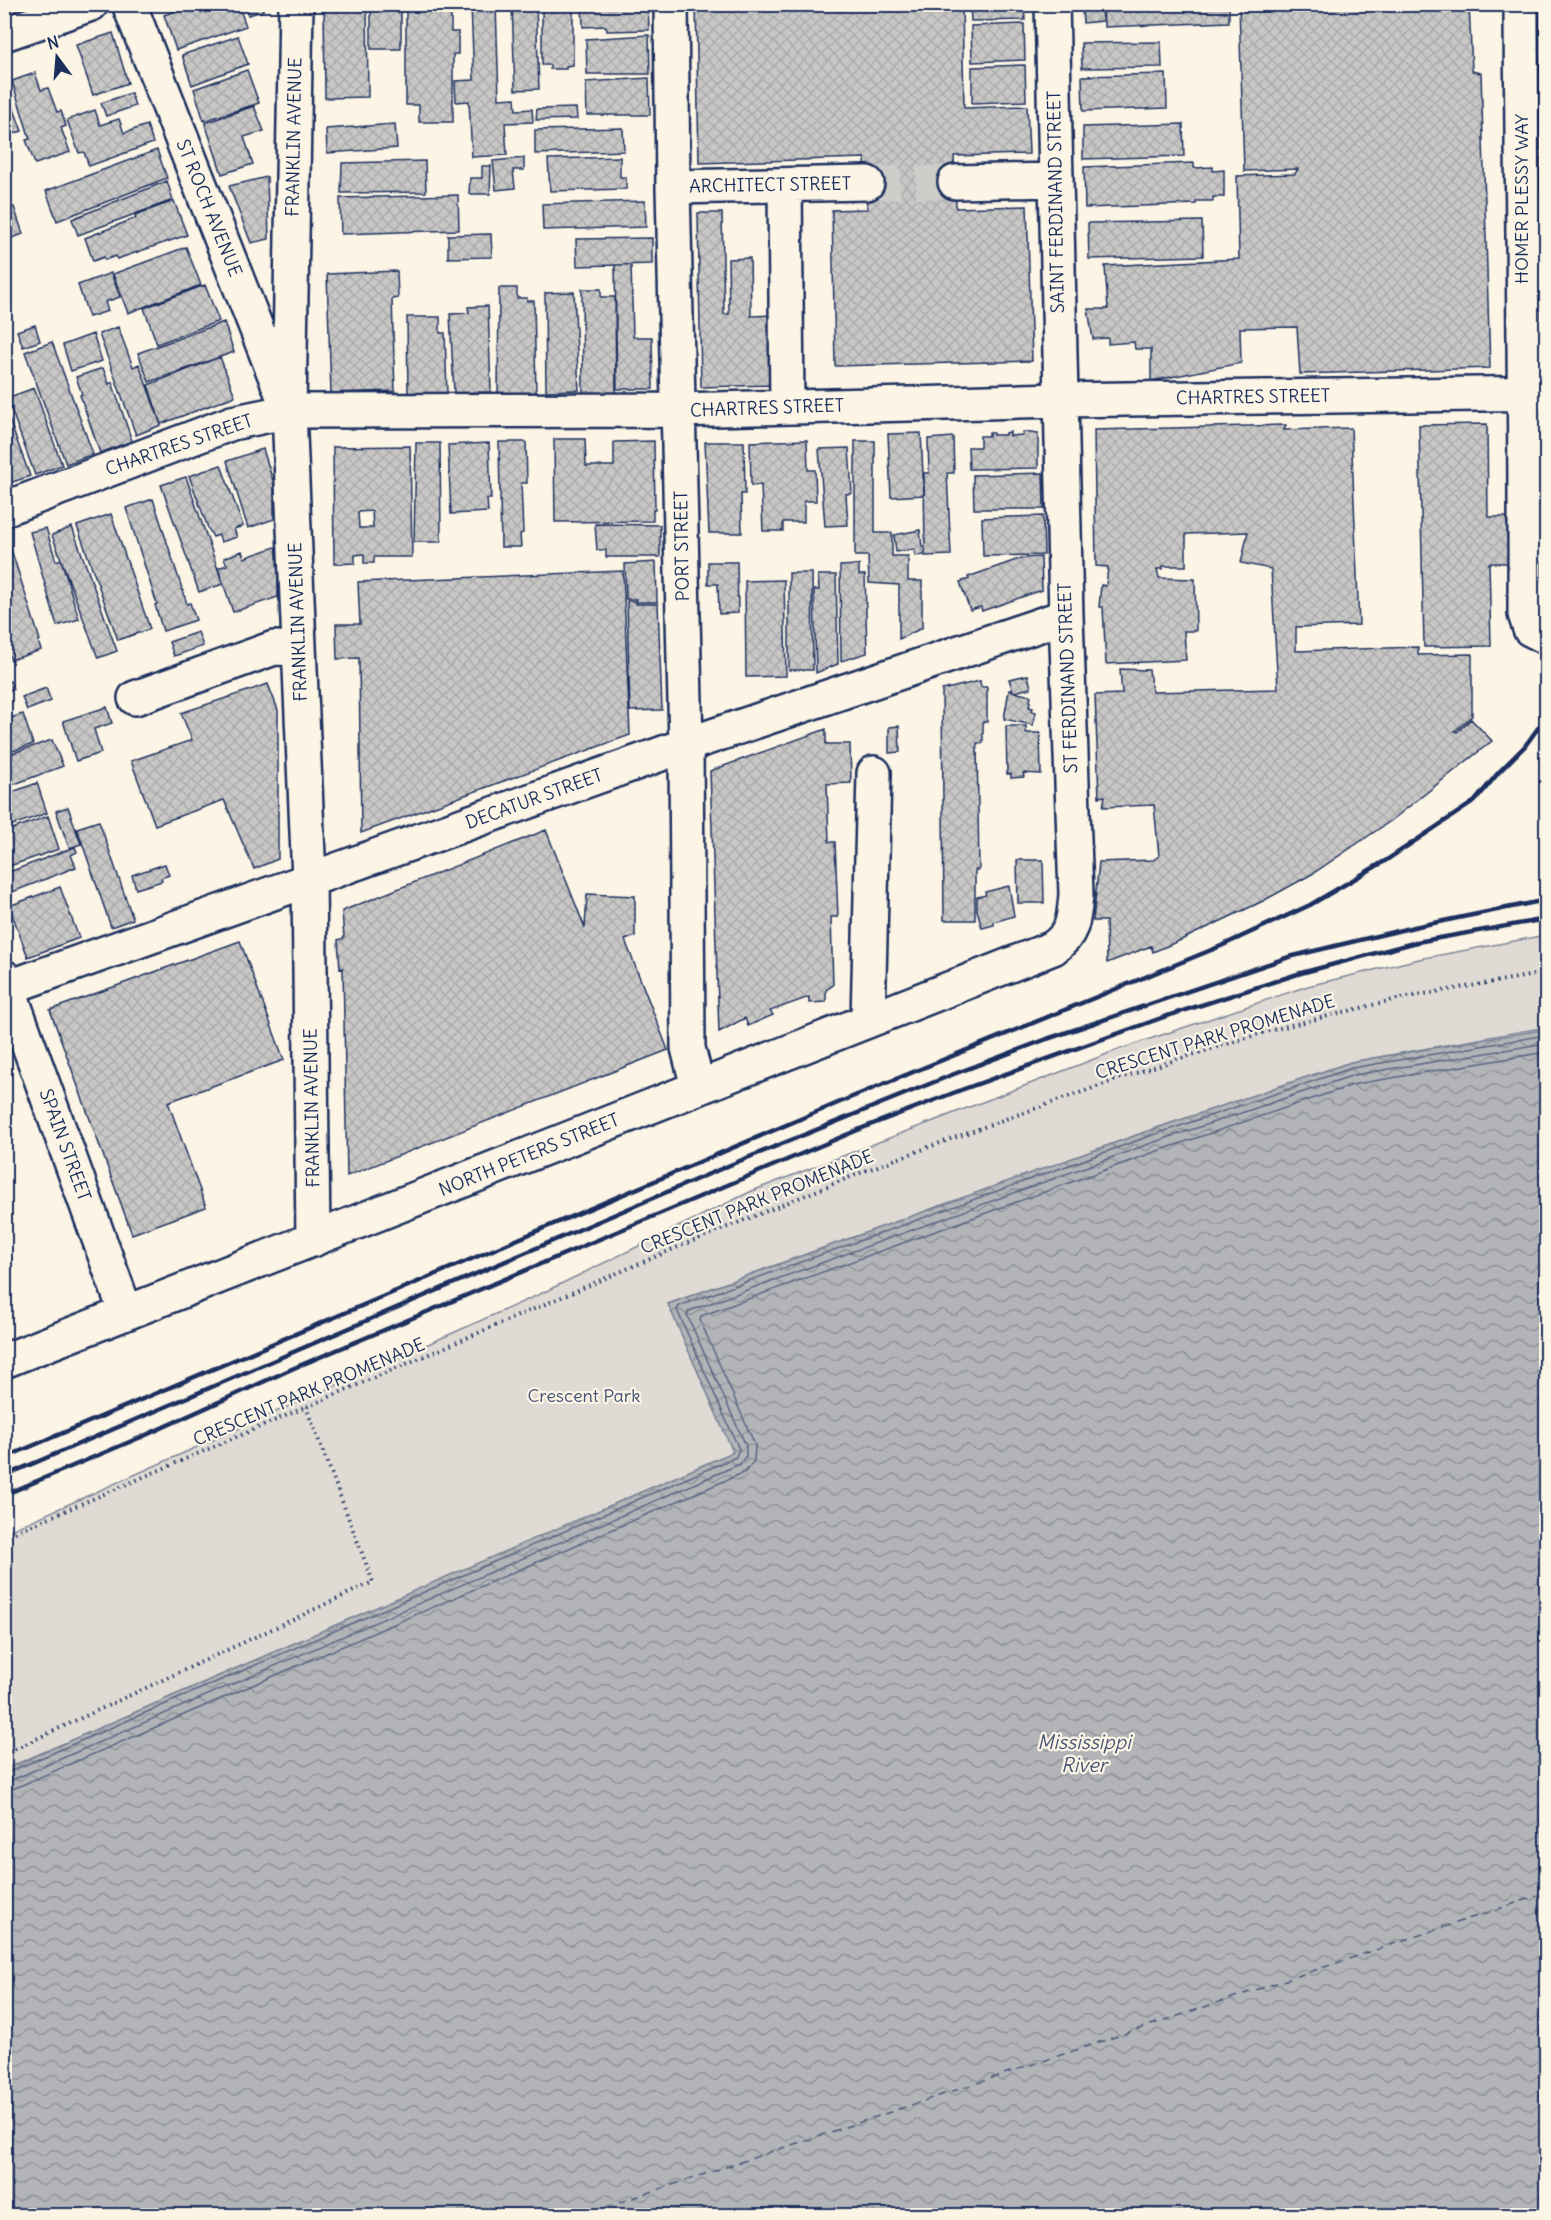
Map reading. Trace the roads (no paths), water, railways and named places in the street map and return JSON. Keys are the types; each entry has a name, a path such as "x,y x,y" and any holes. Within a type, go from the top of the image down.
{"street":[{"path":"4,34 91,4"},
{"name":"ST ROCH AVENUE","path":"129,4 289,411"},
{"name":"FRANKLIN AVENUE","path":"296,4 289,411 309,879 313,1240"},
{"name":"PORT STREET","path":"670,4 687,745 688,1048 698,1088"},
{"name":"SAINT FERDINAND STREET","path":"1052,4 1061,400"},
{"name":"HOMER PLESSY WAY","path":"1521,4 1535,393 1527,502 1525,615 1530,629 1546,637"},
{"path":"955,182 1055,180"},
{"name":"ARCHITECT STREET","path":"673,187 867,183"},
{"path":"785,185 787,407"},
{"name":"CHARTRES STREET","path":"4,509 232,423 289,411 679,410 1061,400 1535,393"},
{"name":"ST FERDINAND STREET","path":"1053,948 1071,931 1076,894 1061,400"},
{"name":"DECATUR STREET","path":"6,984 687,745 1066,616"},
{"path":"135,698 274,648 299,649"},
{"path":"868,1020 874,773"},
{"name":"NORTH PETERS STREET","path":"4,1361 1053,948"},
{"name":"SPAIN STREET","path":"6,984 126,1313"}],"water":[{"name":"Mississippi River","path":"1546,1029 1546,2215 5,2215 5,1769 733,1452 668,1304 1145,1132 1351,1062"}],"tunnel":[{"path":"867,183 955,182"}],"railway":[{"path":"4,1458 852,1097 1221,946 1310,905 1385,861 1475,801 1525,746 1546,717"},
{"path":"4,1476 737,1162 1047,1039 1289,957 1414,927 1546,900"},
{"path":"4,1495 146,1435 294,1368 865,1127 961,1090 1164,1017 1301,973 1417,942 1546,919"}],"park label":[{"name":"Crescent Park","path":"584,1396"}]}
